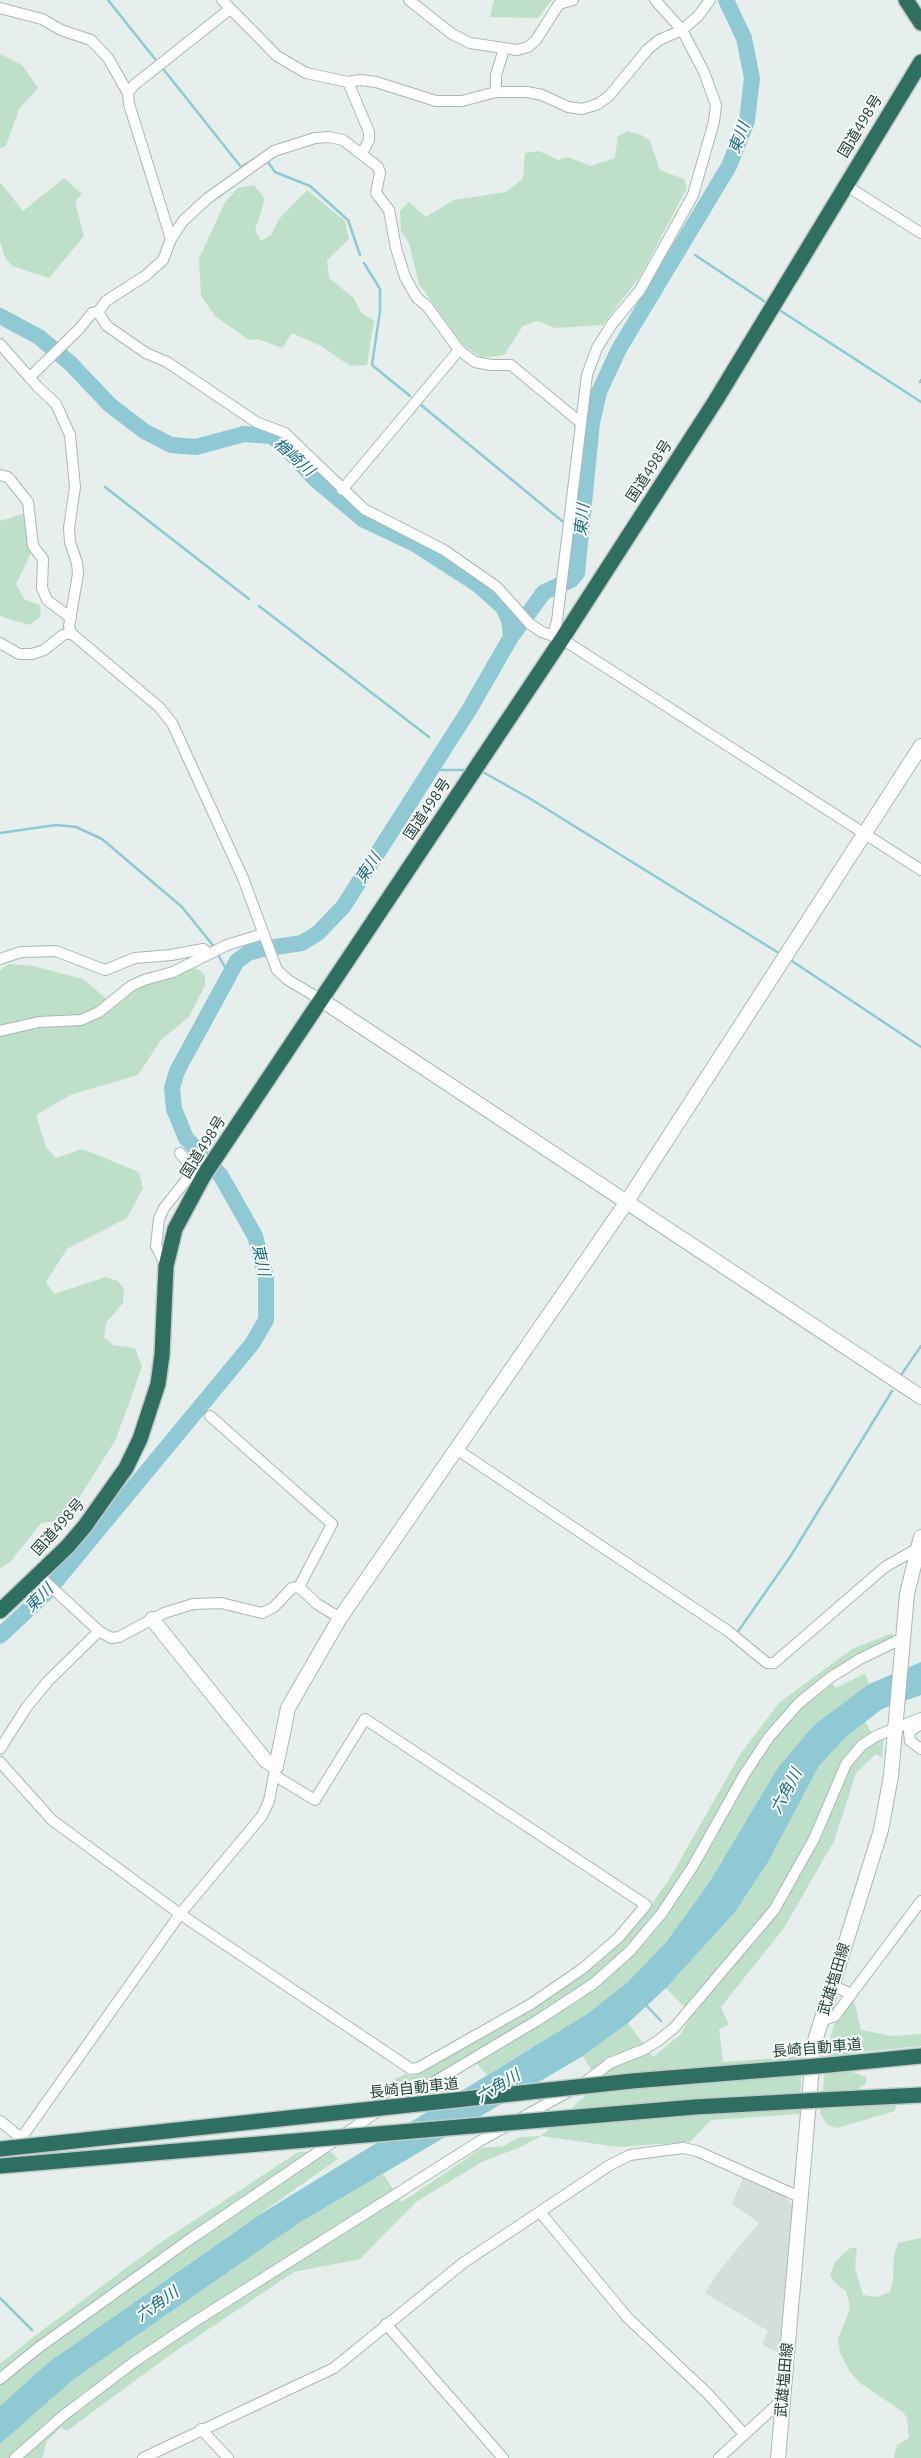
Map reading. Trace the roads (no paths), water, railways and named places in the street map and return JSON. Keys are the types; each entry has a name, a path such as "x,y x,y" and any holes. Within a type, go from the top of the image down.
{"highway":[{"path":"906,0 921,23"},
{"name":"国道498号","path":"0,1611 41,1578 67,1547 109,1495 140,1440 158,1384 162,1355 166,1266 175,1230 199,1172 218,1155 716,400 921,62"},
{"name":"長崎自動車道","path":"0,2149 632,2081 921,2056"},
{"path":"0,2167 695,2107 921,2095"}],"street":[{"path":"222,0 277,56 306,73 348,82 360,80 376,82 436,101 462,101 496,92 527,92 542,95 568,108 582,109 598,104 609,96 648,49 659,40 682,30 698,16 710,0"},
{"path":"408,0 452,34 470,43 517,50 528,47 536,40 558,4 573,0"},
{"path":"558,637 560,594 587,375 597,348 612,324 640,290 693,195 714,122 716,105 712,88 682,30 655,0"},
{"path":"0,8 42,19 61,30 91,40 108,58 120,83 128,93 129,104 171,238"},
{"path":"128,93 134,85 230,9"},
{"path":"496,92 496,75 504,49"},
{"path":"348,82 369,132 369,140 362,152"},
{"path":"30,377 92,313 98,312 106,301 145,276 163,260 171,238 183,221 208,198 274,152 315,138 329,136 343,140 362,152 378,167 380,173 376,193 389,210 396,248 405,277 417,298 427,306 459,350 475,362 491,365 511,365 581,423"},
{"path":"845,185 921,233"},
{"path":"98,312 107,326 146,353 167,362 256,422 285,433 364,510 444,550 497,587 530,624 542,632 558,637 921,870"},
{"path":"0,344 56,404 70,435 75,487 69,528 70,542 77,563 78,574 69,626 71,633 159,707 172,723 244,878 277,970 288,980 320,999 921,1397"},
{"path":"342,490 459,350"},
{"path":"0,475 8,477 28,502 33,546 43,559 42,588 47,600 71,618"},
{"path":"0,642 19,654 32,654 44,650 63,636 71,633"},
{"path":"0,2167 180,1914 262,1816 269,1801 288,1708 340,1618 626,1203 921,746"},
{"path":"0,1031 19,1025 80,1020 99,1012 131,986 144,980 173,972 227,945 264,936"},
{"path":"0,959 21,952 56,951 105,970 134,958 171,955 203,949 208,953"},
{"path":"180,1153 199,1172"},
{"path":"210,1416 332,1524 299,1587"},
{"path":"456,1448 728,1631 768,1664 774,1663 885,1567 919,1542"},
{"name":"武雄塩田線","path":"778,2458 814,2044 881,1830 892,1776 907,1594 919,1542"},
{"path":"41,1578 99,1631 111,1638 119,1637 152,1619 193,1604 221,1603 262,1613 274,1607 292,1588 299,1587"},
{"path":"299,1587 317,1604 340,1618"},
{"path":"0,1762 52,1820 180,1914 412,2069 418,2068 531,2004 582,1969 618,1938 646,1905 365,1719 315,1800 275,1771 152,1619"},
{"path":"0,1749 26,1708 48,1681 99,1631"},
{"path":"0,2379 38,2348 186,2242 393,2101 419,2091 538,2020 593,1984 630,1951 662,1913 693,1866 744,1775 769,1737 799,1703 830,1677 860,1659 903,1641"},
{"path":"15,2458 64,2415 134,2362 194,2322 480,2142 584,2082 610,2063 645,2049 660,2040 674,2028 774,1910 817,1832 846,1764 862,1745 876,1736 896,1725 921,1718"},
{"path":"921,1724 909,1732 910,1741 921,1749"},
{"path":"821,2021 835,2016 921,1901"},
{"path":"832,1985 851,1994"},
{"path":"0,2121 21,2138"},
{"path":"143,2458 334,2368 463,2263 610,2165 630,2155 683,2148 697,2151 802,2198"},
{"path":"540,2212 627,2317 708,2394 744,2434"},
{"path":"386,2324 502,2458"},
{"path":"719,2458 782,2400"},
{"path":"202,2429 228,2458"}],"water":[{"name":"六角川","path":"921,1662 921,1695 882,1709 847,1736 819,1766 768,1862 735,1912 666,1988 628,2023 583,2056 299,2223 74,2379 0,2444 0,2406 49,2362 259,2215 587,2014 628,1982 666,1942 709,1883 779,1766 814,1725 869,1684"}],"waterway":[{"path":"108,0 155,59"},
{"name":"東川","path":"0,1636 47,1592 252,1344 266,1320 266,1277 255,1236 221,1176 186,1138 174,1109 172,1088 177,1071 237,961 248,953 262,949 302,943 318,933 343,907 469,710 511,637 544,592 571,580 577,573 592,423 599,392 619,349 729,166 747,121 752,78 744,38 726,0"},
{"path":"164,70 241,167 258,157"},
{"path":"268,162 275,172 310,186 348,220 360,255"},
{"name":"東川","path":"680,246 684,249"},
{"path":"695,255 764,301"},
{"path":"364,263 380,289 380,311 372,365 410,396"},
{"path":"781,311 921,402"},
{"name":"楢崎川","path":"0,316 39,337 70,363 110,405 144,431 171,445 196,447 244,434 271,436 284,446 315,479 364,520 415,544 477,584 503,607 509,620 511,637"},
{"path":"421,405 562,521"},
{"path":"105,487 249,599"},
{"path":"259,606 429,737"},
{"path":"430,770 464,770"},
{"path":"483,772 529,798 782,955"},
{"path":"0,833 56,825 76,827 102,839 182,907 215,948"},
{"path":"217,953 229,974"},
{"path":"789,959 921,1047"},
{"path":"901,1375 921,1346"},
{"path":"737,1633 790,1557 892,1391"},
{"path":"645,2004 661,2021"},
{"path":"0,2298 32,2330"}]}
